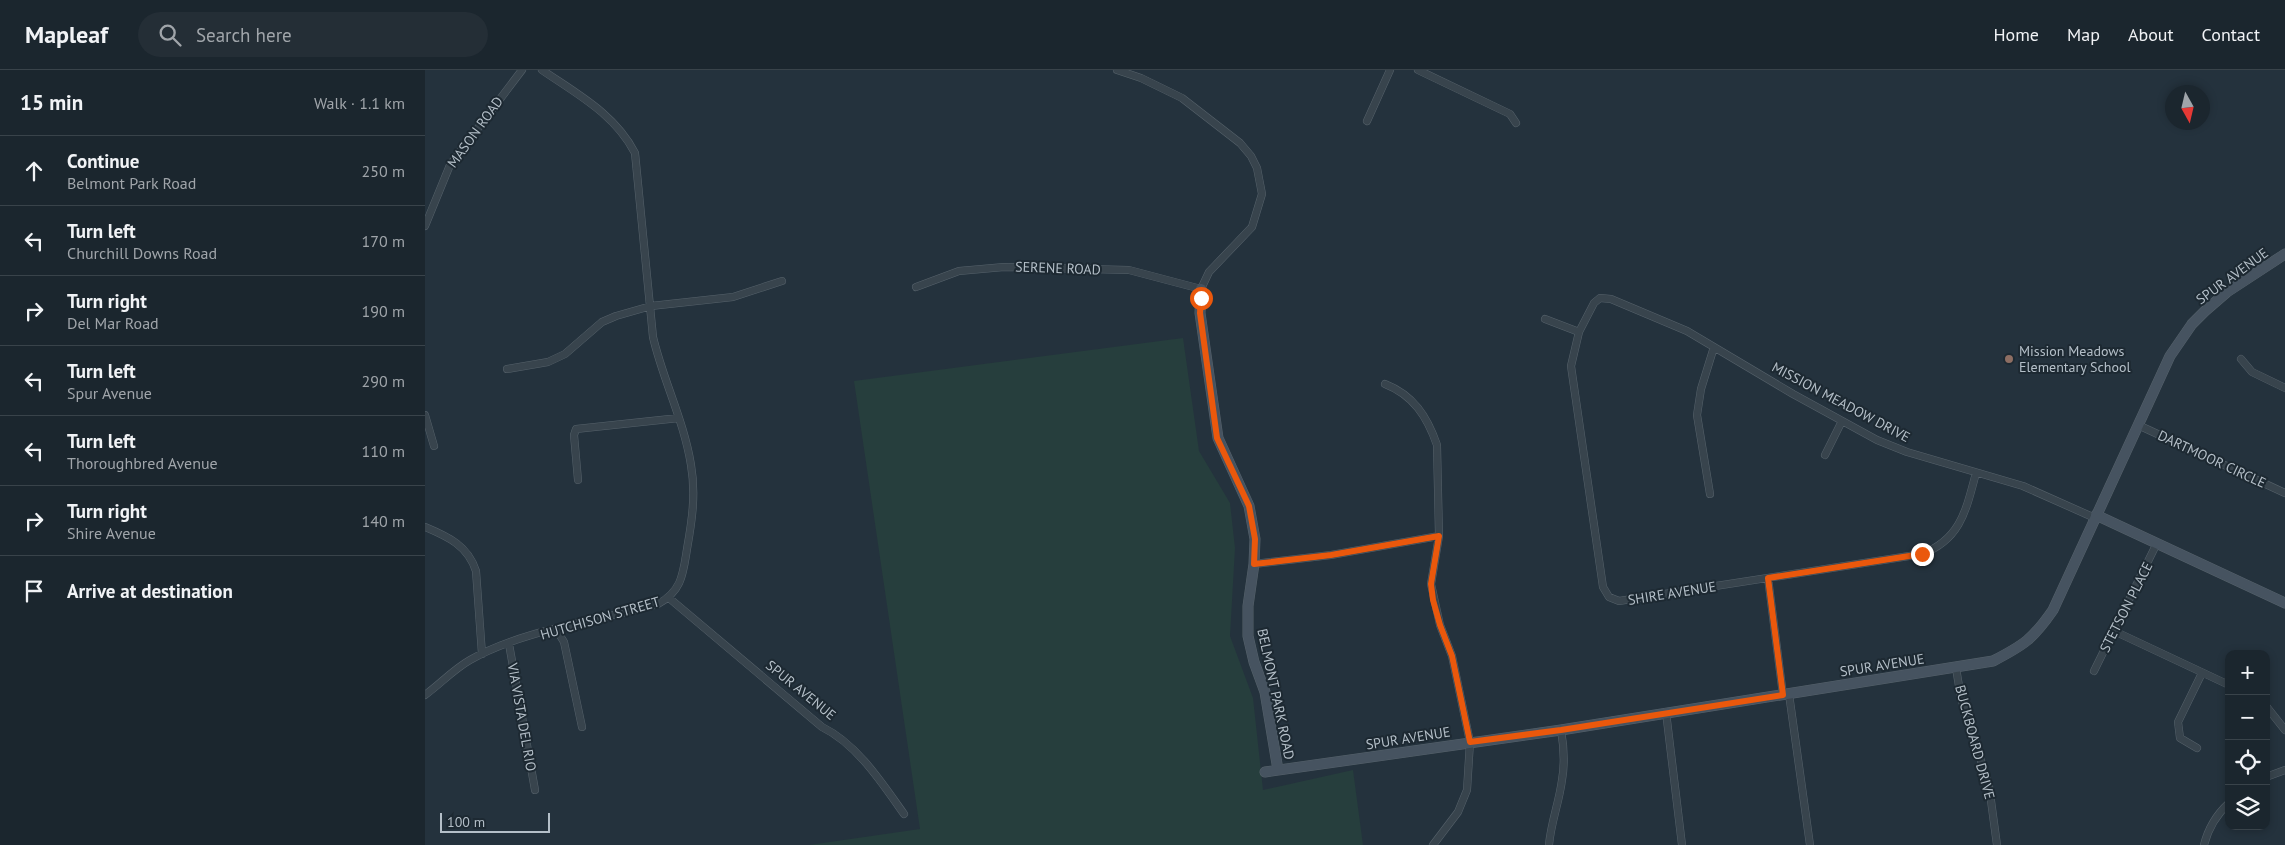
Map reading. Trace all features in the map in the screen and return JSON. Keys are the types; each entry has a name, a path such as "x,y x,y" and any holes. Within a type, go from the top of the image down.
{"street":[{"name":"MASON ROAD","path":"425,226 450,164 522,70"},
{"name":"HUTCHISON STREET","path":"425,695 468,661 482,654 556,630 655,605 669,598 682,580 693,516 691,465 679,418 660,365 653,337 635,153 627,136 612,118 542,70"},
{"name":"BELMONT PARK ROAD","path":"1117,70 1141,78 1182,98 1240,143 1251,156 1257,168 1261,194 1259,209 1252,227 1209,272 1201,289 1200,313 1217,438 1249,506 1255,539 1254,564 1248,606 1248,636 1265,692 1278,770"},
{"path":"1367,121 1390,70"},
{"path":"1418,70 1510,114 1516,123"},
{"name":"SPUR AVENUE","path":"1265,772 1561,730 1666,712 1956,668 1993,661 2021,647 2037,633 2053,610 2170,356 2191,324 2227,292 2285,254"},
{"name":"SERENE ROAD","path":"916,287 959,272 1004,267 1129,270 1201,289"},
{"path":"507,368 548,362 565,354 602,322 651,306 733,297 782,280"},
{"name":"SHIRE AVENUE","path":"1611,299 1600,298 1593,303 1579,332 1571,366 1603,587 1609,597 1619,601 1922,554 1932,550 1949,538 1961,521 1976,473"},
{"name":"MISSION MEADOW DRIVE","path":"1611,299 1687,331 1842,421 1907,452 2023,486 2157,543 2285,603"},
{"path":"1545,319 1579,332"},
{"path":"1709,494 1697,416 1701,389 1714,347"},
{"path":"2241,359 2251,372 2285,388"},
{"path":"1385,384 1401,391 1415,402 1433,433 1438,458 1439,536 1431,584 1440,625 1452,656 1470,742 1467,790 1458,812 1433,845"},
{"path":"425,415 434,446"},
{"path":"578,480 574,435 576,430 679,418"},
{"path":"1825,455 1842,421"},
{"name":"DARTMOOR CIRCLE","path":"2138,424 2285,492"},
{"path":"425,527 458,543 473,560 477,578 482,654"},
{"path":"1254,564 1331,555 1439,536"},
{"name":"STETSON PLACE","path":"2094,671 2157,543"},
{"path":"1768,578 1810,845"},
{"name":"SPUR AVENUE","path":"669,598 822,727 839,736 884,786 904,814"},
{"path":"556,630 564,642 582,727"},
{"path":"2114,630 2225,683"},
{"name":"VIA VISTA DEL RIO","path":"509,644 535,790"},
{"name":"BUCKBOARD DRIVE","path":"1956,668 1961,698 1989,786 1997,845"},
{"path":"2197,748 2180,738 2178,722 2203,673"},
{"path":"2270,709 2282,719 2285,730"},
{"path":"1666,712 1682,845"},
{"path":"1549,845 1551,822 1562,782 1565,755 1561,730"},
{"path":"2270,776 2285,770"},
{"path":"2204,845 2207,834 2220,811 2225,807"}],"green space":[{"path":"1183,338 1199,451 1230,503 1235,548 1230,636 1253,698 1263,790 1353,770 1363,845 809,845 920,829 854,381"}],"place":[{"name":"Mission Meadows Elementary School","path":"2009,359"}],"route":[{"path":"1201,298 1200,313 1217,438 1249,506 1255,539 1254,564 1331,555 1439,536 1431,584 1433,600 1452,656 1470,742 1561,730 1783,695 1768,578 1922,554"}]}
